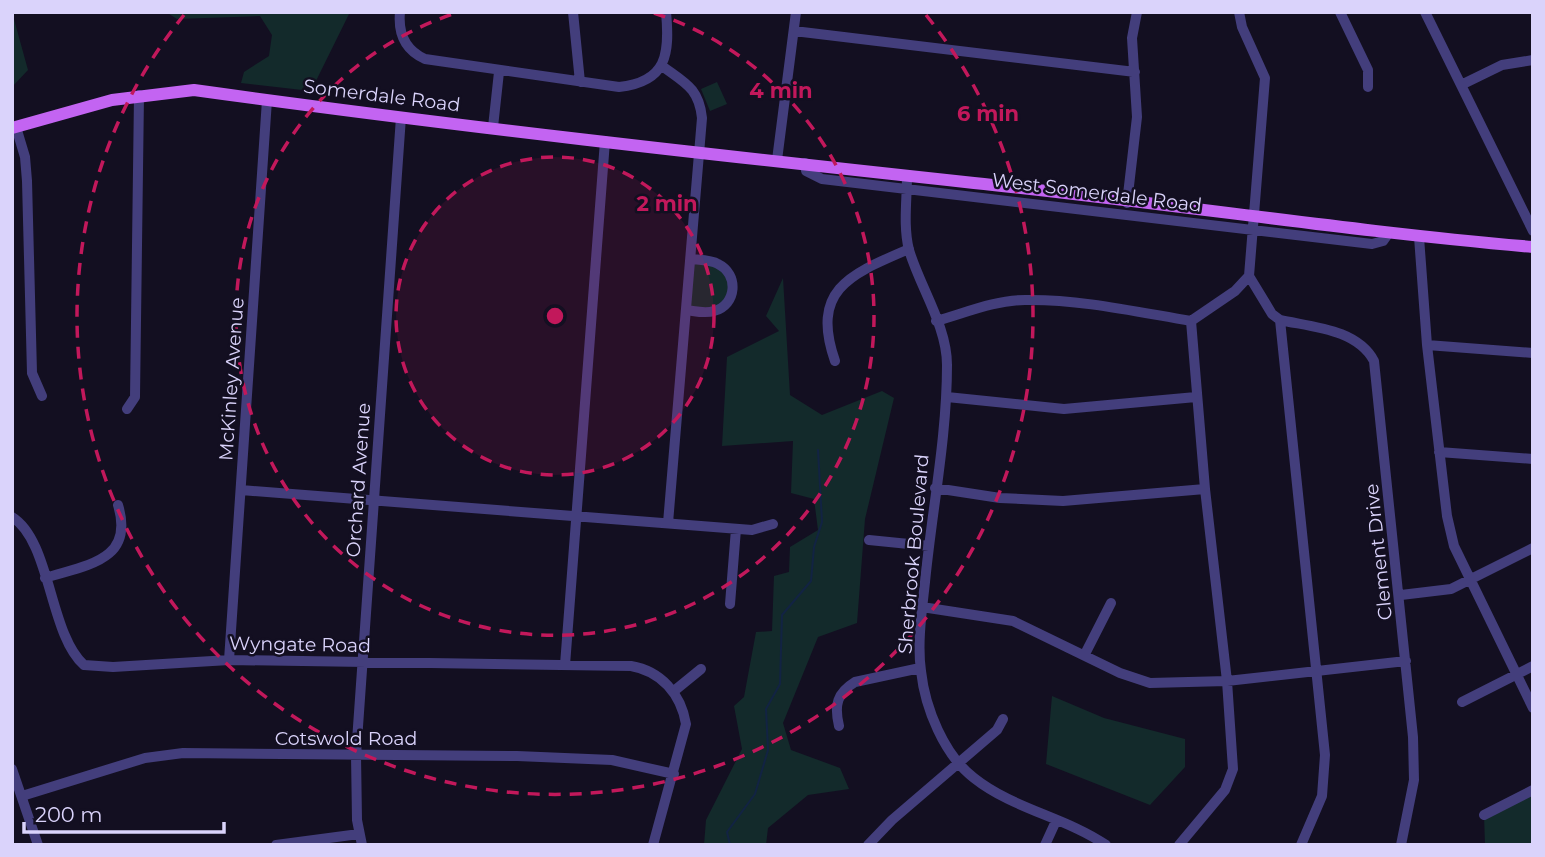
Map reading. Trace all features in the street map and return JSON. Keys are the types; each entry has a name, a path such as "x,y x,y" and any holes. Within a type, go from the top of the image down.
{"main road":[{"name":"Somerdale Road","path":"14,127 139,95 194,90 751,159"},
{"name":"West Somerdale Road","path":"751,159 805,163 907,182 1533,247"}],"street":[{"path":"400,12 401,34 414,54 445,63 499,72 580,82 635,85 646,80 662,66 668,38 666,12"},
{"path":"573,12 580,82"},
{"path":"777,160 796,12"},
{"path":"1127,203 1137,117 1132,37 1137,12"},
{"path":"1239,12 1265,78 1249,276 1261,300 1280,320 1317,671 1325,774 1322,796 1301,845"},
{"path":"1340,12 1368,69 1368,87"},
{"path":"1425,12 1533,231"},
{"path":"794,31 1135,72"},
{"path":"1461,85 1502,65 1533,60"},
{"path":"662,66 695,91 700,101 700,153 668,523"},
{"path":"492,127 499,72"},
{"path":"127,409 135,397 139,95"},
{"name":"McKinley Avenue","path":"229,660 267,100"},
{"name":"Orchard Avenue","path":"360,839 356,755 401,117"},
{"path":"14,127 25,157 32,373 42,396"},
{"path":"565,665 605,141"},
{"name":"West Somerdale Road","path":"907,182 1372,244 1383,241 1388,234"},
{"name":"Sherbrook Boulevard","path":"907,182 909,249 936,321 947,361 947,397 934,488 922,607 920,668 924,692 942,738 958,764 973,778 1004,798 1106,845"},
{"path":"1419,237 1439,452 1447,516 1454,545 1468,580 1533,708"},
{"path":"835,361 828,340 827,320 830,303 838,289 878,263 909,249"},
{"path":"686,310 704,313 719,309 728,302 733,289 730,275 717,263 691,260"},
{"path":"936,321 1000,302 1024,300 1073,302 1191,321 1226,298 1249,276"},
{"name":"Clement Drive","path":"1280,320 1345,335 1359,342 1374,361 1401,595 1414,780 1401,845"},
{"path":"1179,845 1225,790 1233,769 1227,681 1205,489 1191,321"},
{"path":"1427,345 1533,353"},
{"path":"947,397 1063,409 1196,397"},
{"path":"1439,452 1533,458"},
{"path":"934,488 1000,498 1063,501 1205,489"},
{"path":"241,490 736,529 752,530 772,524"},
{"path":"45,579 101,560 112,553 122,535 118,505"},
{"name":"Wyngate Road","path":"12,517 31,539 71,646 84,665 113,667 229,660 641,668 656,675 674,691"},
{"path":"730,604 736,529"},
{"path":"869,540 929,546"},
{"path":"1401,595 1438,592 1533,548"},
{"path":"1085,654 1111,603"},
{"path":"922,607 1013,621 1120,673 1150,683 1227,681 1406,661"},
{"path":"1462,702 1533,666"},
{"path":"839,726 837,702 847,686 920,668"},
{"path":"653,845 686,724 684,711 674,691 701,669"},
{"path":"868,845 891,820 997,730 1003,719"},
{"name":"Cotswold Road","path":"22,796 145,758 183,753 612,760 674,774"},
{"path":"12,769 38,845"},
{"path":"1484,815 1533,790"},
{"path":"1045,845 1056,821"},
{"path":"276,845 360,839"}],"green space":[{"path":"12,12 28,70 12,87"},
{"path":"166,12 350,12 311,91 241,83 244,72 269,56 272,35 260,16 177,19"},
{"path":"717,82 727,104 710,111 701,89"},
{"path":"691,259 711,261 733,281 723,306 686,310"},
{"path":"783,278 790,395 822,415 882,391 894,398 865,519 857,623 818,637 783,723 791,750 840,768 849,789 808,795 768,828 766,845 704,845 706,820 742,749 734,706 744,697 756,632 772,631 774,576 789,572 790,547 818,530 814,499 791,493 793,441 722,446 727,357 779,331 766,316"},
{"path":"1052,696 1104,718 1185,739 1185,767 1150,805 1046,764"},
{"path":"1533,790 1533,845 1485,845 1484,815"}],"waterway":[{"path":"730,845 727,832 755,794 768,750 766,709 780,684 782,615 811,581 814,547 822,522 818,450"}]}
